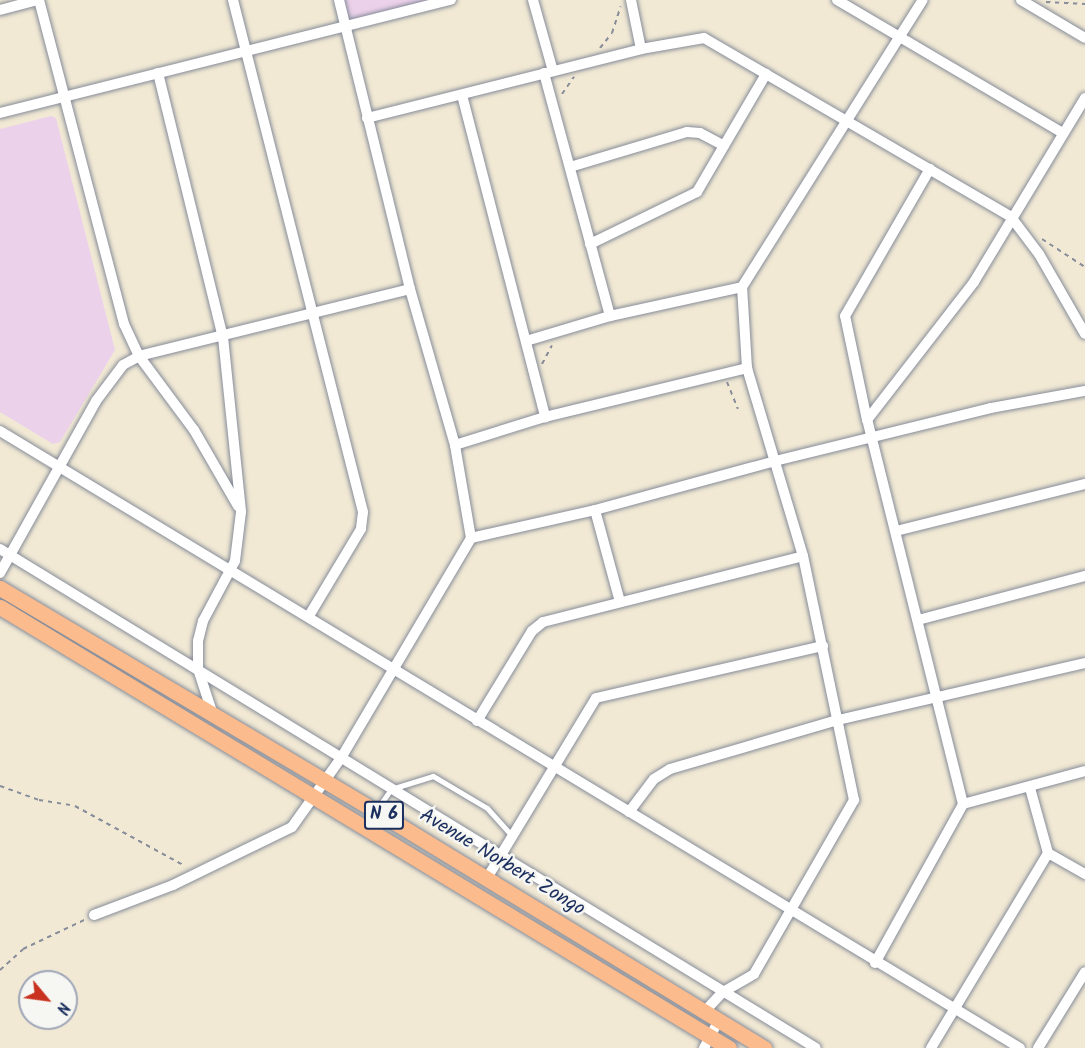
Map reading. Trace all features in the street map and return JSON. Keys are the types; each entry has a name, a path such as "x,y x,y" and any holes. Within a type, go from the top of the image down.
{"main road":[{"name":"Avenue Norbert Zongo","path":"0,588 376,811 705,1011 745,1043 764,1048"},
{"name":"Avenue Norbert Zongo","path":"0,607 315,798 707,1043 729,1048"}],"street":[{"path":"0,10 38,0 117,305 139,356 194,430 241,512"},
{"path":"233,0 363,521 309,616"},
{"path":"94,915 198,874 292,827 315,798 340,758 391,668 471,538 455,445 410,289 344,28 339,0"},
{"path":"0,113 451,0"},
{"path":"533,0 570,167 609,316"},
{"path":"631,0 641,49"},
{"path":"837,0 1062,132"},
{"path":"705,1011 723,992 754,974 853,806 854,793 803,556 747,368 742,287 849,122 923,0"},
{"path":"1026,1 1085,38"},
{"path":"367,118 641,49 701,37 1011,217 1022,229 1085,334"},
{"path":"158,73 223,337 241,512 240,538 231,569 203,621 198,641 198,669 213,715"},
{"path":"590,244 691,196 703,184 766,74"},
{"path":"462,95 545,417"},
{"path":"867,420 974,282 1062,132 1085,98"},
{"path":"570,167 687,132 700,133 724,146"},
{"path":"875,963 963,804 867,420 845,316 930,169"},
{"path":"526,341 609,316 742,287"},
{"path":"0,573 104,389 123,365 139,356 410,289"},
{"path":"455,445 545,417 747,368"},
{"path":"471,538 595,510 775,461 991,408 1085,391"},
{"path":"0,431 309,616 875,963 1020,1048"},
{"path":"896,531 1085,484"},
{"path":"595,510 620,602"},
{"path":"0,549 816,1048"},
{"path":"477,721 536,627 620,602 803,556"},
{"path":"918,620 1085,576"},
{"path":"487,878 590,705 600,696 823,646"},
{"path":"629,812 654,779 670,769 838,720 937,700 1085,663"},
{"path":"963,804 1085,771"},
{"path":"1029,788 1048,853 1085,874"},
{"path":"931,1048 1048,853"},
{"path":"1038,1048 1085,972"},
{"path":"707,1043 719,1020"}],"lane":[{"path":"376,811 391,789 434,776 487,808 512,836"}],"path":[{"path":"1026,1 1075,1 1085,4"},
{"path":"1022,229 1085,267"},
{"path":"535,379 558,332"},
{"path":"724,374 738,409"},
{"path":"0,786 39,800 75,806 198,874"},
{"path":"0,970 45,936 94,915"}],"shaded area":[{"path":"337,0 432,0 343,23"},
{"path":"51,116 56,118 115,350 60,442 53,444 0,412 0,129"}]}
